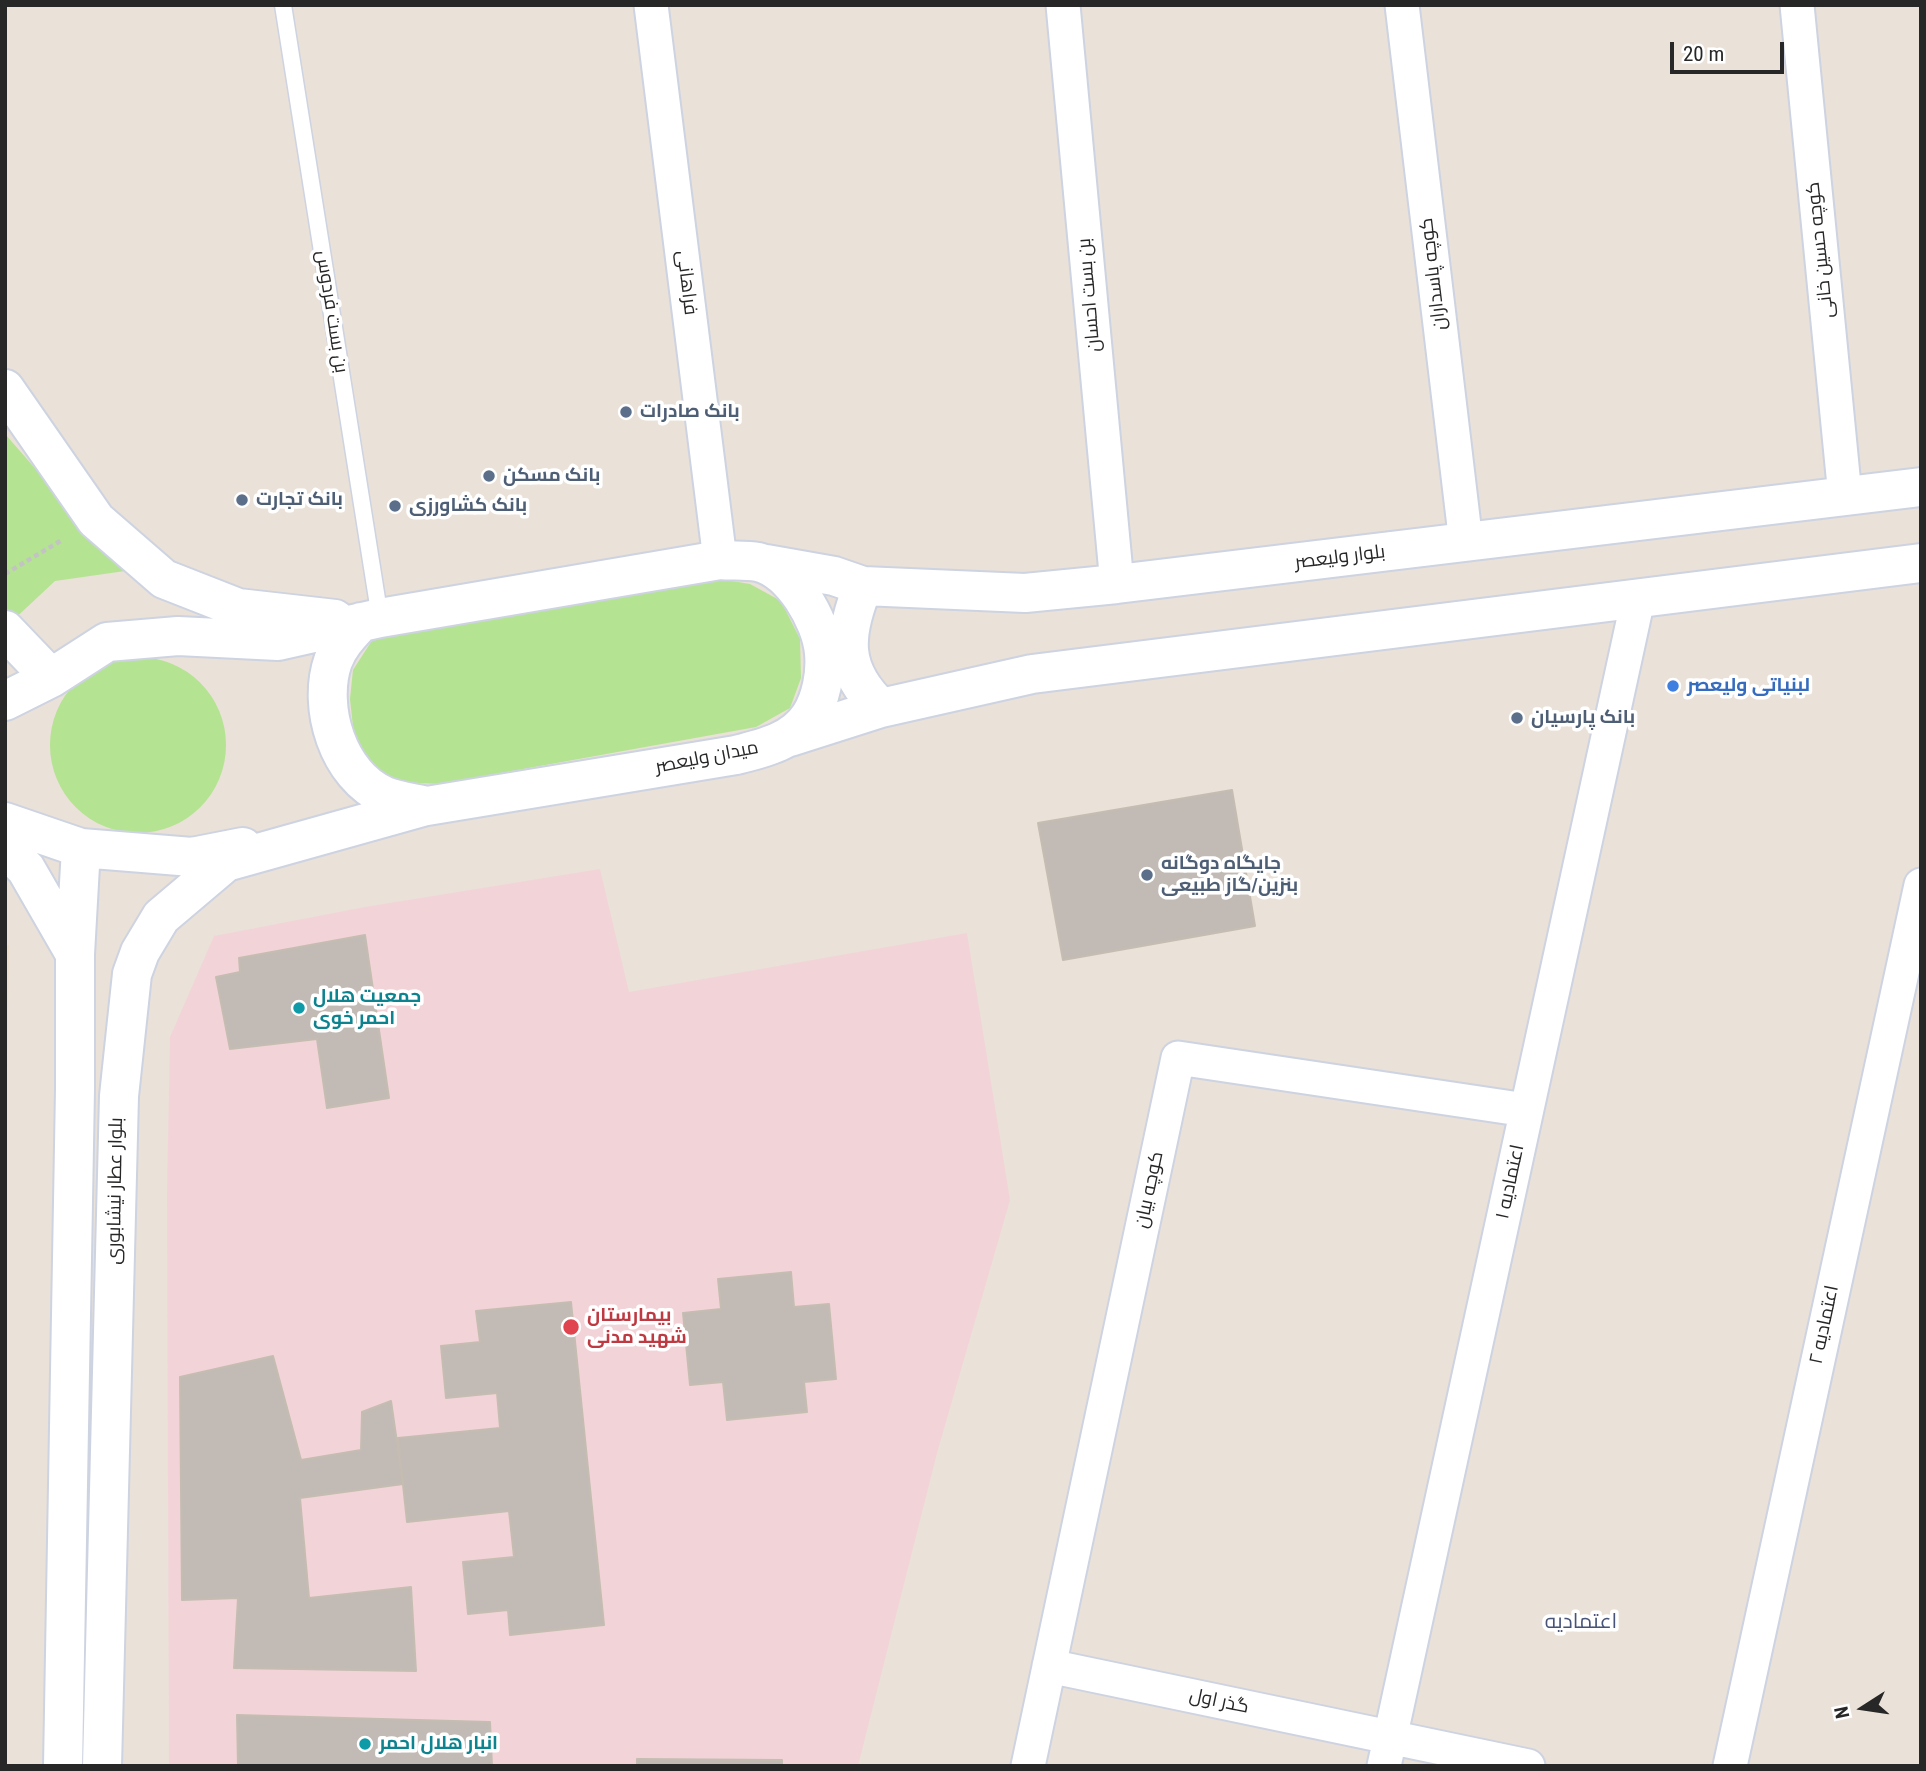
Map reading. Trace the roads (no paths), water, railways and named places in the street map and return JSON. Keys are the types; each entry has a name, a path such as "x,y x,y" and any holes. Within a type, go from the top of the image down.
{"main road":[{"path":"5,389 96,520 164,579 238,608 371,620"},
{"name":"بلوار ولیعصر","path":"760,563 834,576 863,586 1025,593 1466,543 1921,487"},
{"name":"میدان ولیعصر","path":"720,560 760,563 788,579 817,623 825,654 821,692 810,716 790,737 766,748 736,755 427,806 384,796 360,779 337,745 328,688 333,661 344,639 371,620 720,560"},
{"path":"790,737 881,708 1032,674 1921,563"},
{"path":"863,586 854,607 849,647 852,670 863,691 881,708"},
{"path":"5,701 51,678 107,642 178,636 278,641 371,620"},
{"path":"5,631 51,678"},
{"name":"بلوار عطار نیشابوری","path":"102,1766 119,1096 132,974 140,952 161,917 226,862 427,806"},
{"path":"5,822 81,848 192,857 353,827"},
{"path":"5,848 26,869 75,954"},
{"path":"63,1766 75,1103 75,954 81,848"},
{"path":"64,1712 103,1710"}],"street":[{"name":"فراهانی","path":"651,5 720,560"},
{"name":"بن بست احسان","path":"1063,5 1117,584"},
{"name":"کوچه پاسداران","path":"1402,5 1466,543"},
{"name":"کوچه حسین خانی","path":"1797,5 1845,496"},
{"name":"اعتمادیه ۱","path":"1387,1751 1638,599"},
{"name":"اعتمادیه ۲","path":"1730,1766 1921,885"},
{"name":"کوچه بیان","path":"1049,1666 1178,1058 1527,1110"},
{"name":"گذر اول","path":"1049,1666 1387,1751 1528,1766"},
{"path":"1028,1766 1049,1666"}],"lane":[{"name":"بن بست فردوس","path":"283,5 371,620"}],"place":[{"name":"بانک صادرات","path":"626,412"},
{"name":"بانک مسکن","path":"489,476"},
{"name":"بانک تجارت","path":"242,500"},
{"name":"بانک کشاورزی","path":"395,506"},
{"name":"لبنیاتی ولیعصر","path":"1673,686"},
{"name":"بانک پارسیان","path":"1517,718"},
{"name":"جایگاه دوگانه بنزین/گاز طبیعی","path":"1147,875"},
{"name":"جمعیت هلال احمر خوی","path":"299,1008"},
{"name":"بیمارستان شهید مدنی","path":"571,1327"},
{"name":"انبار هلال احمر","path":"365,1744"}],"district":[{"name":"اعتمادیه","path":"1581,1623"}]}
